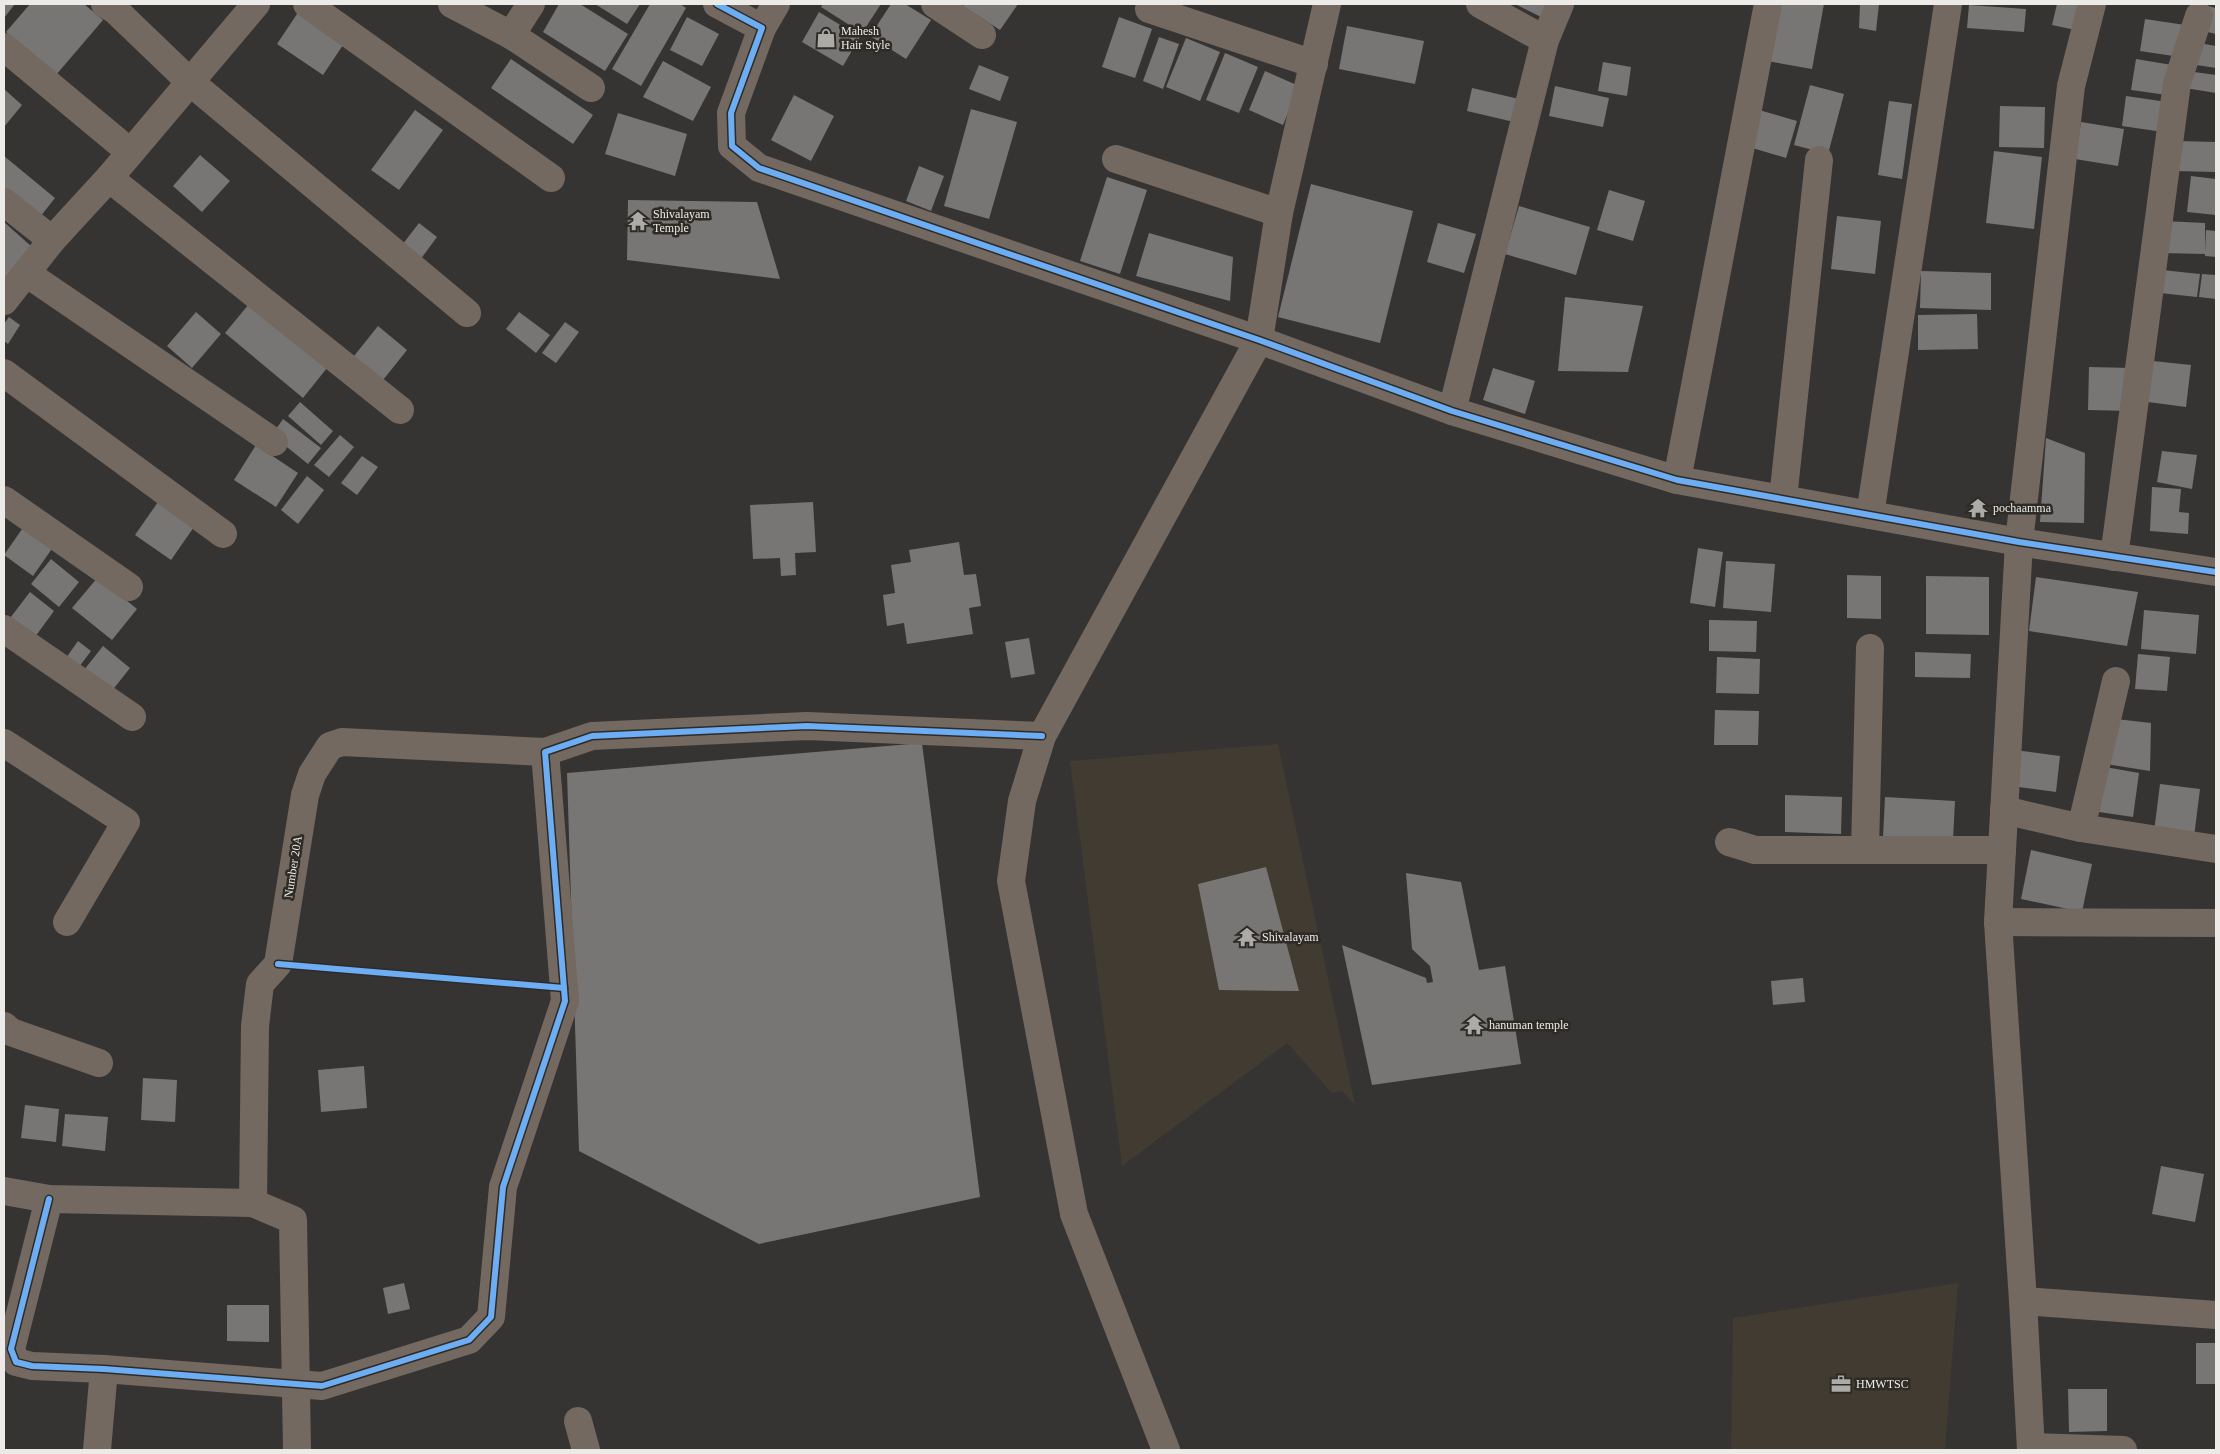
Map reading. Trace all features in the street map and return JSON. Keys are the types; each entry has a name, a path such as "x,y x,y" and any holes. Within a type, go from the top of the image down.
{"street":[{"path":"105,4 115,10 189,81 467,313"},
{"path":"4,301 52,240 109,178 256,4"},
{"path":"308,4 550,178"},
{"path":"452,4 511,35 591,88"},
{"path":"511,35 531,4"},
{"path":"717,4 762,28"},
{"path":"776,4 762,28 731,113 732,146 759,168 1259,340 1452,412 1677,480 2019,542 2216,572"},
{"path":"935,4 982,35"},
{"path":"1166,1450 1074,1214 1011,880 1022,801 1042,736 1259,340 1279,213 1328,4"},
{"path":"1480,4 1545,40"},
{"path":"1452,412 1545,40 1560,4"},
{"path":"1677,480 1768,4"},
{"path":"1870,515 1948,4"},
{"path":"2092,4 2071,86 2019,542 1998,922 2031,1449 2123,1450"},
{"path":"1149,9 1314,64"},
{"path":"2114,557 2177,83 2199,16"},
{"path":"4,47 130,152"},
{"path":"1116,160 1279,213"},
{"path":"1783,500 1819,160"},
{"path":"109,178 400,410"},
{"path":"4,202 52,240"},
{"path":"26,272 274,442"},
{"path":"4,373 224,534"},
{"path":"4,500 129,588"},
{"path":"4,629 132,717"},
{"path":"1865,850 1870,648"},
{"path":"2081,828 2116,681"},
{"path":"49,1199 11,1349 16,1362 32,1366 104,1369 322,1386 468,1340 491,1317 503,1187 565,1001 545,752 592,736 808,726 1042,736"},
{"name":"Number 20A","path":"253,1203 255,1026 260,984 278,964 306,795 320,759 330,746 342,742 545,752"},
{"path":"4,744 126,822 67,922"},
{"path":"2004,810 2081,828 2216,849"},
{"path":"1730,842 1755,850 2002,850"},
{"path":"1998,922 2216,923"},
{"path":"4,1026 11,1032 99,1063"},
{"path":"4,1191 49,1199 253,1203 294,1220 297,1450"},
{"path":"2023,1301 2216,1315"},
{"path":"97,1450 104,1369"},
{"path":"578,1421 586,1450"}],"shaded area":[{"path":"1278,744 1355,1105 1342,1091 1332,1093 1287,1043 1122,1166 1070,761"},
{"name":"HMWTSC","path":"1958,1283 1945,1450 1731,1450 1733,1318"}],"building":[{"path":"4,4 15,4 4,18"},
{"path":"30,4 84,4 103,20 56,75 6,32"},
{"path":"559,4 580,4 628,34 605,71 543,32"},
{"path":"595,4 640,4 627,24"},
{"path":"650,4 680,4 686,8 641,86 612,69"},
{"path":"823,4 881,4 862,33 821,7"},
{"path":"891,4 905,4 931,20 906,59 870,36"},
{"path":"964,4 1018,4 1000,30 963,6"},
{"path":"1515,4 1550,4 1543,18"},
{"path":"1776,4 1824,4 1812,69 1767,61"},
{"path":"1860,4 1879,4 1876,31 1859,28"},
{"path":"2057,4 2086,4 2080,31 2052,25"},
{"path":"1969,5 2026,9 2024,32 1967,28"},
{"path":"2208,6 2216,8 2216,34 2203,31"},
{"path":"301,8 347,39 323,75 277,44"},
{"path":"819,12 860,37 843,66 802,42"},
{"path":"687,17 719,34 702,66 670,50"},
{"path":"1119,17 1152,29 1135,78 1102,67"},
{"path":"2145,19 2185,25 2180,57 2140,51"},
{"path":"1347,26 1424,41 1415,84 1339,69"},
{"path":"1159,37 1179,44 1163,89 1143,81"},
{"path":"1186,38 1220,52 1200,101 1166,87"},
{"path":"2194,42 2216,46 2216,68 2190,64"},
{"path":"1225,53 1258,67 1239,113 1206,100"},
{"path":"511,59 593,115 573,144 491,88"},
{"path":"2136,59 2172,65 2167,95 2131,90"},
{"path":"663,61 711,87 693,121 643,97"},
{"path":"1603,62 1631,67 1627,96 1598,91"},
{"path":"979,65 1009,77 1000,101 969,89"},
{"path":"1265,71 1299,86 1283,125 1249,110"},
{"path":"2187,71 2216,75 2216,93 2185,88"},
{"path":"1810,85 1844,94 1828,154 1794,145"},
{"path":"1555,86 1609,98 1603,127 1549,116"},
{"path":"1472,88 1519,99 1514,122 1467,111"},
{"path":"4,89 22,105 4,127"},
{"path":"794,95 834,116 811,161 771,140"},
{"path":"2126,96 2167,102 2163,132 2122,126"},
{"path":"1889,101 1912,104 1902,179 1878,175"},
{"path":"2000,106 2045,107 2044,148 1999,147"},
{"path":"971,109 1017,122 989,219 944,206"},
{"path":"415,110 443,130 399,190 371,170"},
{"path":"1759,110 1797,121 1786,158 1749,147"},
{"path":"618,113 687,134 675,176 605,154"},
{"path":"2081,122 2124,129 2118,166 2075,159"},
{"path":"2176,141 2216,142 2216,172 2175,171"},
{"path":"1994,151 2042,157 2034,229 1986,223"},
{"path":"200,155 230,181 202,212 173,186"},
{"path":"4,156 55,198 40,217 4,188"},
{"path":"919,166 944,176 931,211 906,201"},
{"path":"2191,176 2216,179 2216,215 2187,212"},
{"path":"1107,177 1147,190 1120,274 1080,261"},
{"path":"1311,184 1413,211 1380,343 1278,317"},
{"path":"1609,190 1645,201 1633,241 1597,230"},
{"path":"628,200 757,202 780,279 627,260"},
{"path":"1519,206 1590,227 1576,275 1505,254"},
{"path":"1837,216 1881,221 1875,274 1831,269"},
{"path":"2163,221 2205,223 2205,251 2206,230 2216,231 2216,257 2205,256 2205,254 2161,253"},
{"path":"4,222 32,247 6,278 4,276"},
{"path":"419,223 437,237 417,264 399,249"},
{"path":"1438,223 1476,234 1464,273 1427,262"},
{"path":"1149,233 1233,257 1230,301 1136,276"},
{"path":"2162,270 2200,274 2197,297 2160,293"},
{"path":"1921,271 1991,273 1991,310 1920,308"},
{"path":"2202,274 2216,275 2216,299 2199,297"},
{"path":"1565,297 1643,306 1628,372 1558,371"},
{"path":"249,304 327,368 303,398 225,333"},
{"path":"196,312 221,334 192,368 167,346"},
{"path":"519,312 550,335 536,353 506,329"},
{"path":"1977,314 1978,349 1918,350 1918,315"},
{"path":"9,317 20,325 8,344 4,341 4,324"},
{"path":"565,322 579,332 556,363 542,353"},
{"path":"378,326 407,350 383,380 354,356"},
{"path":"2153,361 2191,365 2186,407 2148,402"},
{"path":"2089,367 2132,368 2131,411 2088,410"},
{"path":"1493,368 1535,381 1525,414 1483,400"},
{"path":"300,402 333,431 321,445 288,416"},
{"path":"283,419 321,448 308,464 272,435"},
{"path":"340,435 354,447 329,477 314,465"},
{"path":"2046,438 2085,453 2084,523 2040,522"},
{"path":"256,445 298,473 276,507 234,480"},
{"path":"2162,451 2197,455 2192,489 2157,482"},
{"path":"362,456 378,467 357,495 341,483"},
{"path":"307,476 324,490 298,524 281,510"},
{"path":"2152,487 2181,489 2179,512 2189,513 2188,534 2150,531"},
{"path":"158,502 194,527 171,560 135,535"},
{"path":"813,502 816,552 795,553 796,575 781,576 780,558 753,559 750,505"},
{"path":"29,519 58,540 33,576 4,555"},
{"path":"959,542 964,575 976,574 981,606 969,608 973,634 907,644 904,623 887,626 883,595 895,593 891,565 911,562 909,550"},
{"path":"1698,548 1723,552 1715,607 1690,603"},
{"path":"51,559 79,582 59,607 31,584"},
{"path":"1726,561 1775,564 1771,612 1723,608"},
{"path":"1847,575 1881,576 1881,619 1847,618"},
{"path":"1926,576 1989,577 1989,635 1926,634"},
{"path":"98,577 137,609 112,640 72,608"},
{"path":"2036,577 2138,592 2127,646 2029,631"},
{"path":"30,592 54,611 32,641 7,622"},
{"path":"2144,610 2199,615 2196,654 2141,649"},
{"path":"1709,620 1757,621 1756,652 1709,651"},
{"path":"1029,638 1035,674 1011,678 1005,642"},
{"path":"78,641 91,651 79,667 66,658"},
{"path":"103,646 130,668 111,692 84,670"},
{"path":"1915,652 1971,654 1970,678 1915,677"},
{"path":"2138,654 2170,657 2167,691 2135,689"},
{"path":"1717,657 1760,659 1759,694 1716,693"},
{"path":"1715,710 1759,711 1758,745 1714,745"},
{"path":"2116,719 2151,723 2150,771 2106,764"},
{"path":"922,743 980,1197 759,1244 579,1151 567,773"},
{"path":"2015,750 2060,756 2056,792 2011,786"},
{"path":"2105,767 2139,773 2133,817 2099,812"},
{"path":"2160,784 2200,789 2194,837 2154,832"},
{"path":"1785,795 1842,797 1841,834 1785,832"},
{"path":"1885,797 1955,801 1953,840 1883,837"},
{"path":"2031,850 2092,864 2082,912 2021,899"},
{"name":"Shivalayam","path":"1266,867 1299,991 1219,990 1198,884"},
{"path":"1406,873 1461,882 1479,970 1505,966 1521,1064 1372,1085 1342,945 1426,978 1427,983 1433,982 1430,966 1412,949"},
{"path":"1803,978 1805,1002 1773,1005 1771,981"},
{"path":"364,1066 367,1108 321,1112 318,1070"},
{"path":"143,1078 177,1080 175,1122 141,1120"},
{"path":"25,1105 59,1109 56,1142 21,1138"},
{"path":"65,1114 108,1117 105,1151 62,1146"},
{"path":"2161,1166 2204,1174 2195,1222 2152,1214"},
{"path":"404,1283 410,1309 388,1314 383,1288"},
{"path":"227,1305 269,1305 269,1342 227,1341"},
{"path":"2196,1343 2216,1343 2216,1384 2196,1384"},
{"path":"2068,1389 2107,1389 2107,1431 2069,1432"}],"cycle path":[{"path":"717,4 762,28 731,113 732,146 759,168 1259,340 1452,411 1677,480 2019,542 2216,572"},
{"path":"49,1199 11,1349 16,1362 32,1366 104,1369 322,1386 469,1340 491,1317 503,1187 565,1001 545,752 592,736 807,726 1042,736"},
{"path":"278,964 564,988"}],"place":[{"name":"Mahesh Hair Style","path":"826,38"},
{"name":"Shivalayam Temple","path":"638,221"},
{"name":"pochaamma","path":"1978,508"},
{"name":"Shivalayam","path":"1247,937"},
{"name":"hanuman temple","path":"1474,1025"},
{"name":"HMWTSC","path":"1841,1384"}]}
